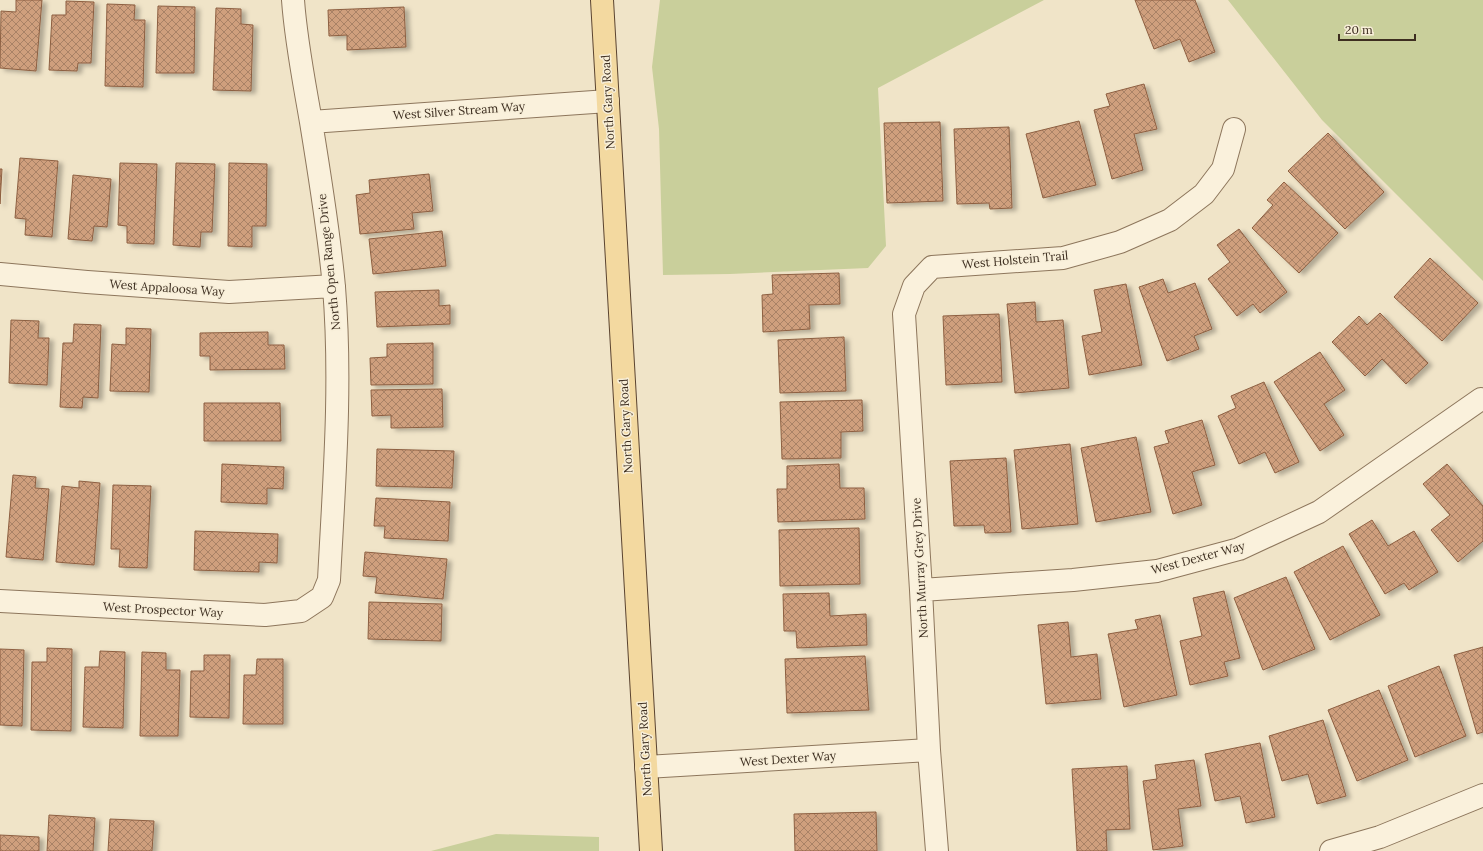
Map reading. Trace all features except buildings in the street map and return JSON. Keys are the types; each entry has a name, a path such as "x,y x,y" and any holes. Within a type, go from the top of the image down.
{"main road":[{"name":"North Gary Road","path":"602,0 651,851"}],"street":[{"name":"North Open Range Drive","path":"293,0 296,41 311,122 334,286 338,396 329,580 322,597"},
{"name":"West Silver Stream Way","path":"311,122 608,101"},
{"name":"West Holstein Trail","path":"914,286 932,267 1063,258 1120,242 1170,220 1204,194 1223,169 1234,129"},
{"name":"West Appaloosa Way","path":"0,274 229,292 334,286"},
{"name":"North Murray Grey Drive","path":"914,286 904,314 922,590 929,750 937,851"},
{"name":"West Dexter Way","path":"922,590 1073,580 1156,571 1239,548 1319,512 1481,399"},
{"name":"West Prospector Way","path":"0,601 265,614 302,611 322,597"},
{"name":"West Dexter Way","path":"646,767 929,750"},
{"path":"1331,851 1380,837 1483,795"}],"green space":[{"path":"660,0 1044,0 878,88 886,246 868,268 730,274 663,275 659,129 652,67"},
{"path":"1228,0 1483,0 1483,281 1322,120"},
{"path":"496,834 599,837 599,851 431,851"}]}
